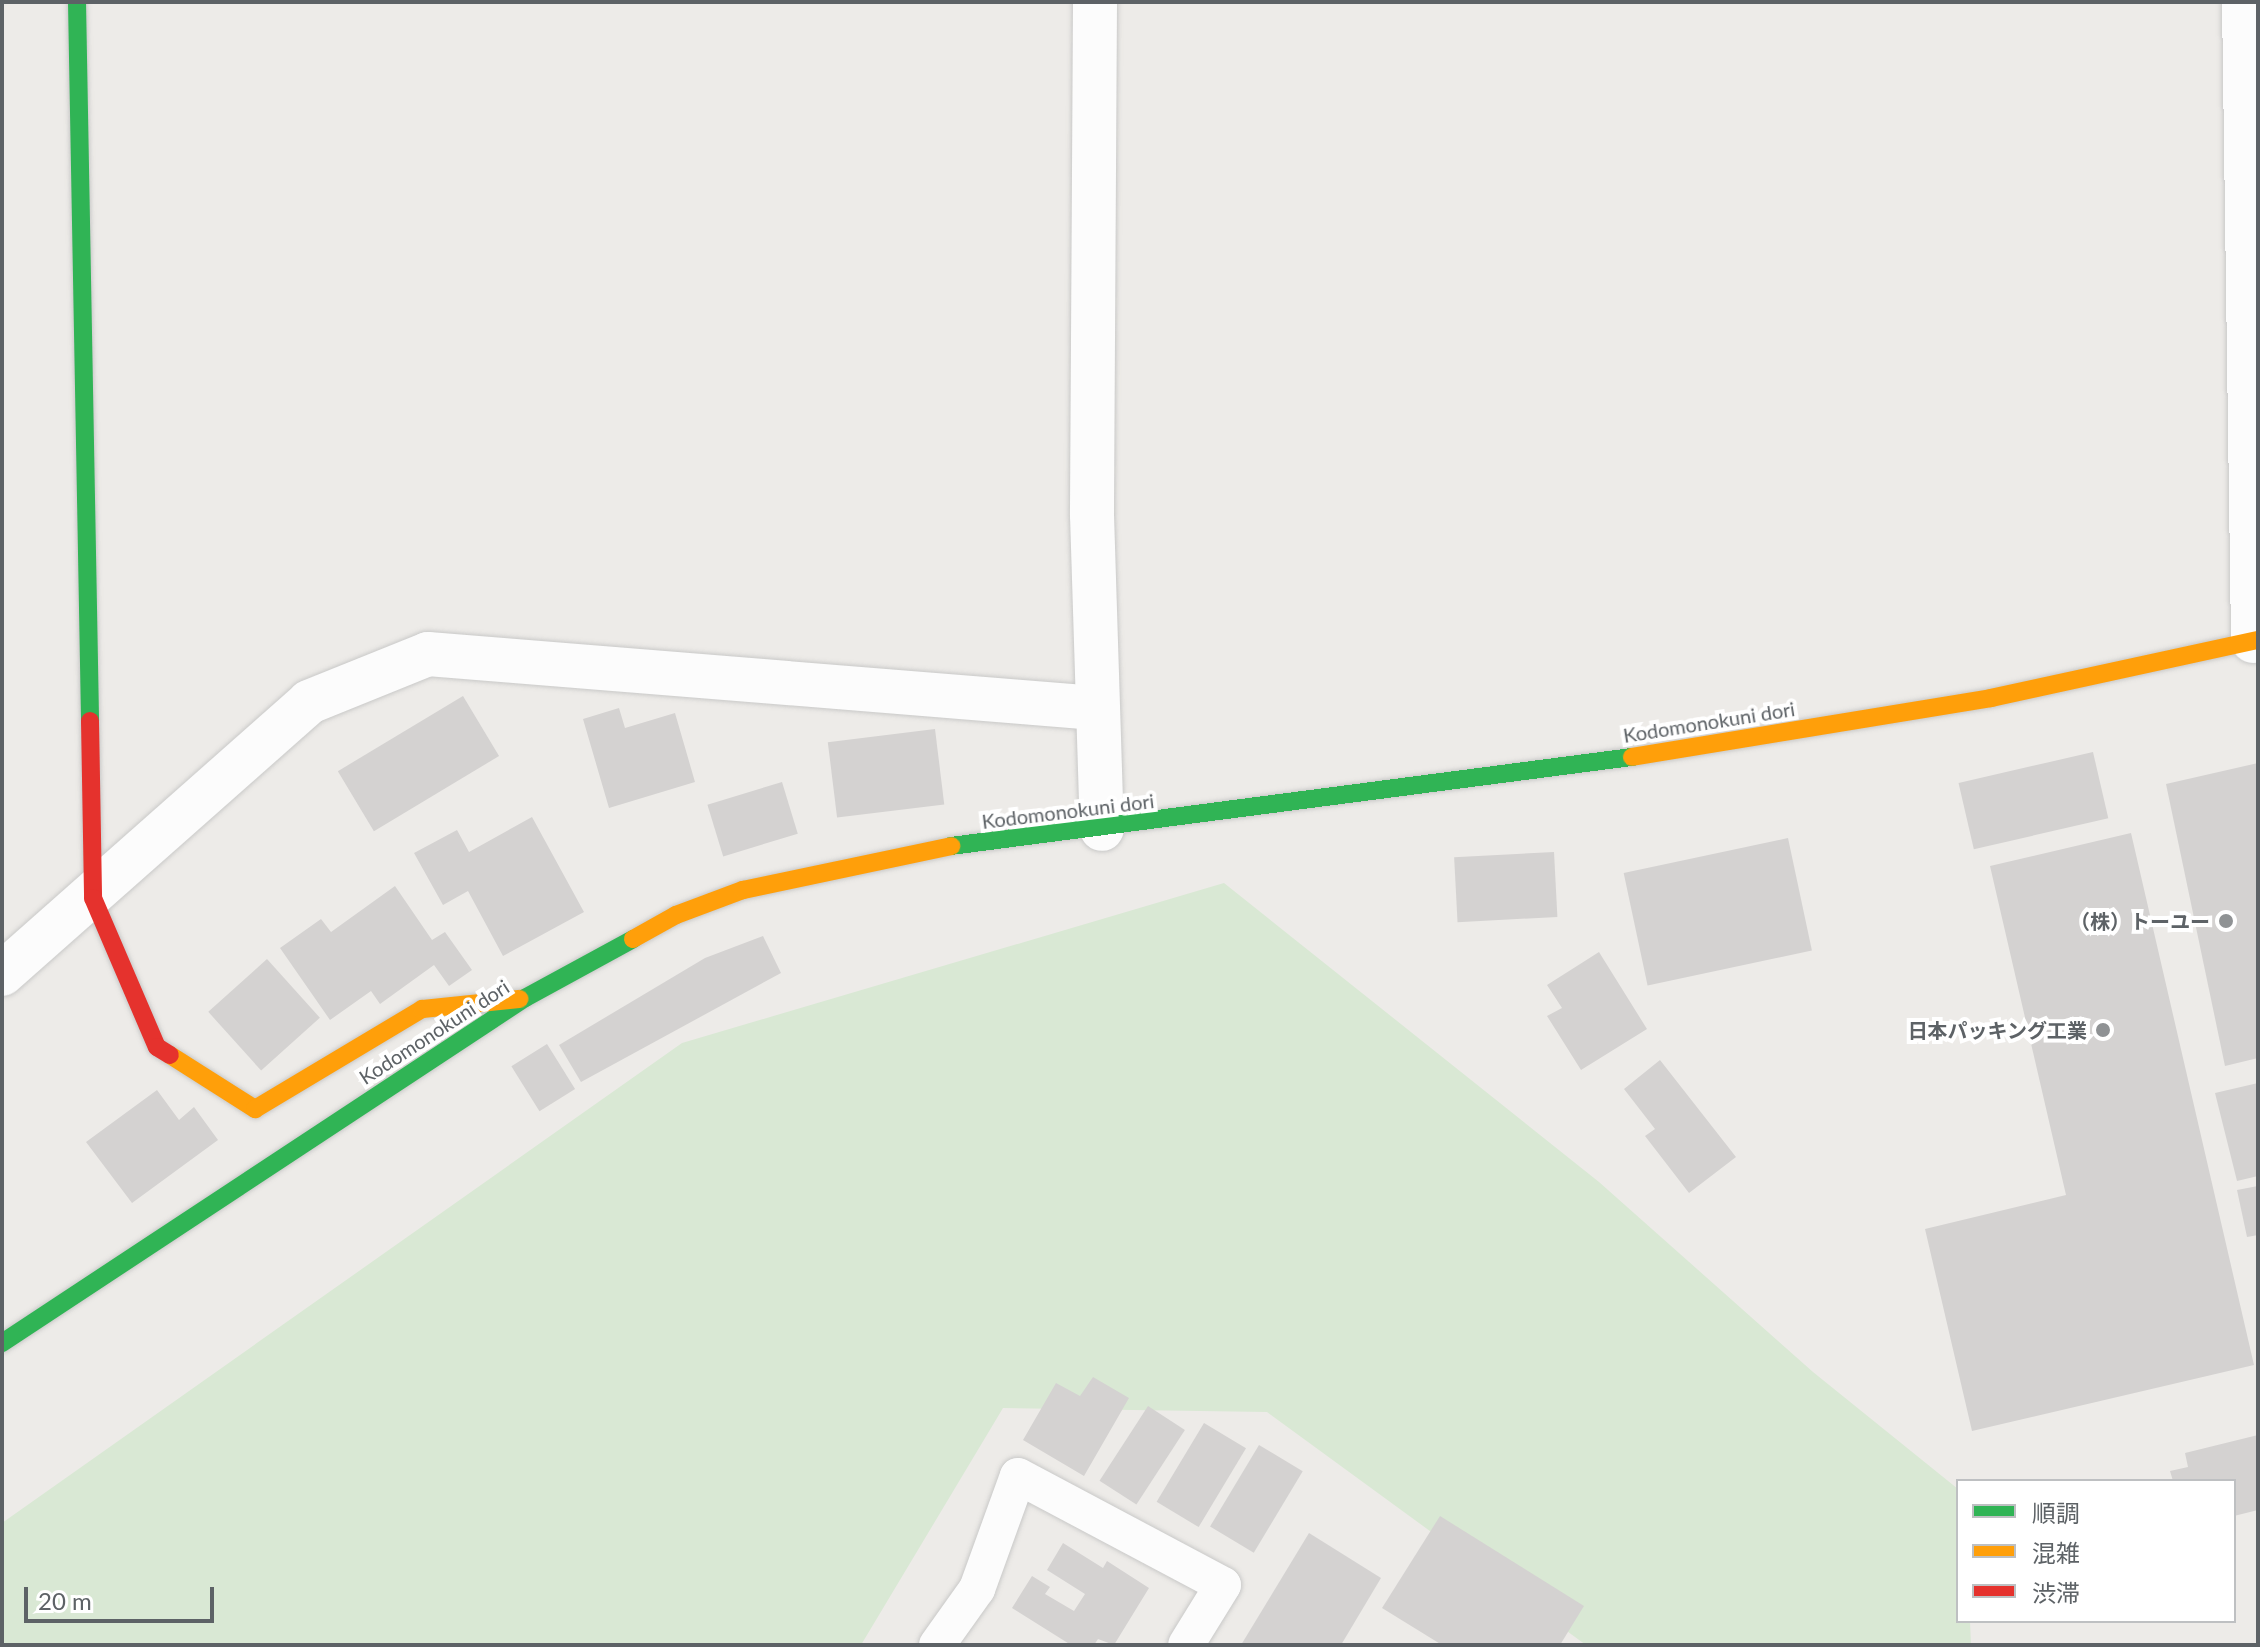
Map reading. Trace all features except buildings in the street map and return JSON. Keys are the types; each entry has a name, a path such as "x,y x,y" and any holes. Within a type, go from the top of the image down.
{"main road":[{"path":"77,2 93,898 157,1047 255,1109 422,1009 525,998"},
{"name":"Kodomonokuni dori","path":"2,1343 525,998 676,915 743,890 923,850 1626,759 1991,698 2256,640"}],"street":[{"path":"1095,2 1096,708 1102,829"},
{"path":"2244,2 2256,640"},
{"path":"2,974 93,898 309,702 428,654 1096,708"}],"lane":[{"path":"937,1645 977,1589 1018,1476 1223,1585 1186,1645"}],"green space":[{"path":"1224,883 1599,1182 1813,1372 1956,1487 1956,1623 1970,1623 1971,1645 1586,1645 1267,1412 1003,1408 861,1645 2,1645 2,1523 682,1043"}],"traffic: fast":[{"path":"77,2 90,721"},
{"path":"951,846 1632,757"},
{"path":"2,1343 525,998 633,939"}],"traffic: slow":[{"path":"1632,757 1991,698 2258,640"},
{"path":"633,939 676,915 743,890 951,846"},
{"path":"170,1055 255,1109 422,1009 519,999"}],"traffic: jam":[{"path":"90,721 93,898 157,1047 170,1055"}],"place":[{"name":"（株）トーユー","path":"2226,921"},
{"name":"日本パッキング工業","path":"2103,1030"}]}
